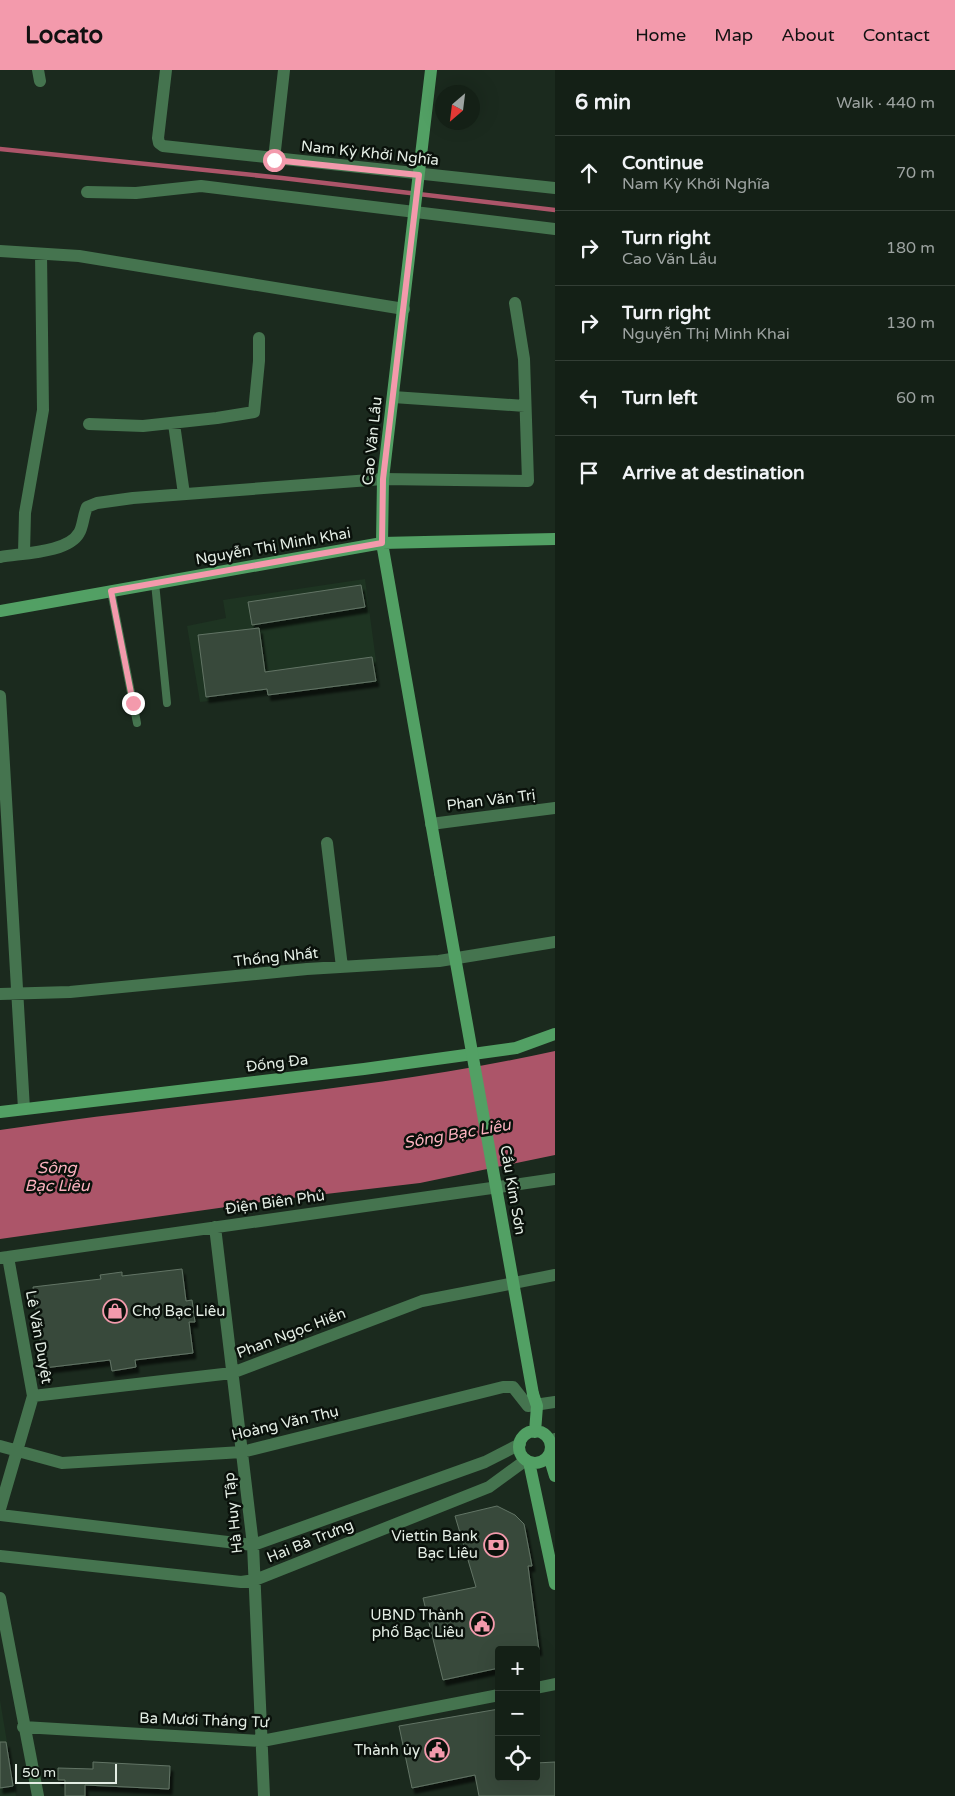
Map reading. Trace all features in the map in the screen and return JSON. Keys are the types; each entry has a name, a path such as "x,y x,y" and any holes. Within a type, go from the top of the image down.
{"main road":[{"name":"Cao Văn Lầu","path":"431,70 383,479 382,543 440,873"},
{"name":"Nguyễn Thị Minh Khai","path":"0,611 382,543 555,538"},
{"name":"Cầu Kim Sơn","path":"440,873 535,1400 535,1432"},
{"name":"Đống Đa","path":"0,1112 364,1069 516,1048 555,1034"},
{"path":"555,1476 552,1446 545,1435 535,1432 526,1435 520,1444 522,1455 528,1461 555,1584"},
{"path":"528,1461 540,1463 552,1446"}],"street":[{"name":"Nam Kỳ Khởi Nghĩa","path":"166,70 158,138 159,143 163,146 418,176 555,188"},
{"path":"274,160 284,70"},
{"path":"87,192 146,192 201,186 415,205 555,229"},
{"path":"0,251 79,256 404,309"},
{"path":"24,553 25,513 43,410 41,254"},
{"path":"0,557 48,551 74,540 80,532 82,518 87,507 97,503 184,494 383,479 528,481 524,359 515,303"},
{"path":"89,424 143,426 174,424 254,412 259,361 258,338"},
{"path":"393,397 525,406"},
{"path":"174,424 184,494"},
{"path":"0,696 19,993 24,1109"},
{"name":"Phan Văn Trị","path":"431,824 555,808"},
{"path":"328,843 342,967"},
{"name":"Thống Nhất","path":"0,994 80,991 342,967 439,961 555,942"},
{"name":"Điện Biên Phủ","path":"4,1257 555,1179"},
{"name":"Hà Huy Tập","path":"214,1227 253,1545 264,1796"},
{"name":"Lê Văn Duyệt","path":"0,1509 33,1396 4,1257"},
{"name":"Phan Ngọc Hiển","path":"33,1396 232,1372 422,1301 555,1275"},
{"name":"Hoàng Văn Thụ","path":"0,1446 62,1463 242,1452 503,1386 513,1387 528,1406 535,1400"},
{"path":"535,1400 555,1402"},
{"name":"Hai Bà Trưng","path":"0,1515 253,1545 486,1462 520,1444"},
{"name":"Hai Bà Trưng","path":"0,1556 241,1582 256,1580 489,1487 528,1461"},
{"path":"0,1598 23,1727 38,1796"},
{"path":"540,1687 555,1684"},
{"name":"Ba Mươi Tháng Tư","path":"23,1727 262,1741 495,1696"}],"lane":[{"path":"155,583 167,703"},
{"path":"111,591 137,723"}],"shaded area":[{"path":"365,579 379,683 200,702 187,626 226,618 223,600"},
{"path":"0,1700 16,1796 0,1796"}],"water":[{"name":"Sông Bạc Liêu","path":"555,1051 555,1155 420,1183 283,1199 0,1239 0,1130 348,1086 486,1065"}],"building":[{"path":"361,585 365,607 252,625 248,602"},
{"path":"259,628 265,672 372,657 376,681 268,695 267,689 206,697 198,635"},
{"name":"Chợ Bạc Liêu","path":"182,1269 186,1301 192,1300 195,1322 189,1322 193,1353 135,1360 136,1367 112,1371 110,1360 44,1368 33,1287 101,1279 100,1275 122,1272 122,1276"},
{"name":"UBND Thành phố Bạc Liêu","path":"497,1506 515,1515 524,1524 532,1566 528,1566 538,1646 495,1646 495,1669 443,1680 423,1598 476,1587 455,1516"},
{"path":"495,1710 495,1781 540,1781 540,1763 555,1762 555,1796 479,1796 475,1775 412,1788 399,1726"},
{"path":"0,1742 6,1742 13,1786 0,1788"},
{"path":"93,1762 170,1766 169,1789 85,1785 85,1796 65,1796 65,1780 58,1780 58,1768 93,1769"}],"waterway":[{"path":"0,149 282,178 555,210"}],"place":[{"name":"Chợ Bạc Liêu","path":"115,1311"},
{"name":"Viettin Bank Bạc Liêu","path":"496,1545"},
{"name":"UBND Thành phố Bạc Liêu","path":"482,1624"},
{"name":"Thành ủy","path":"437,1750"}],"route":[{"path":"133,703 111,591 382,543 383,479 419,175 274,160"}]}
